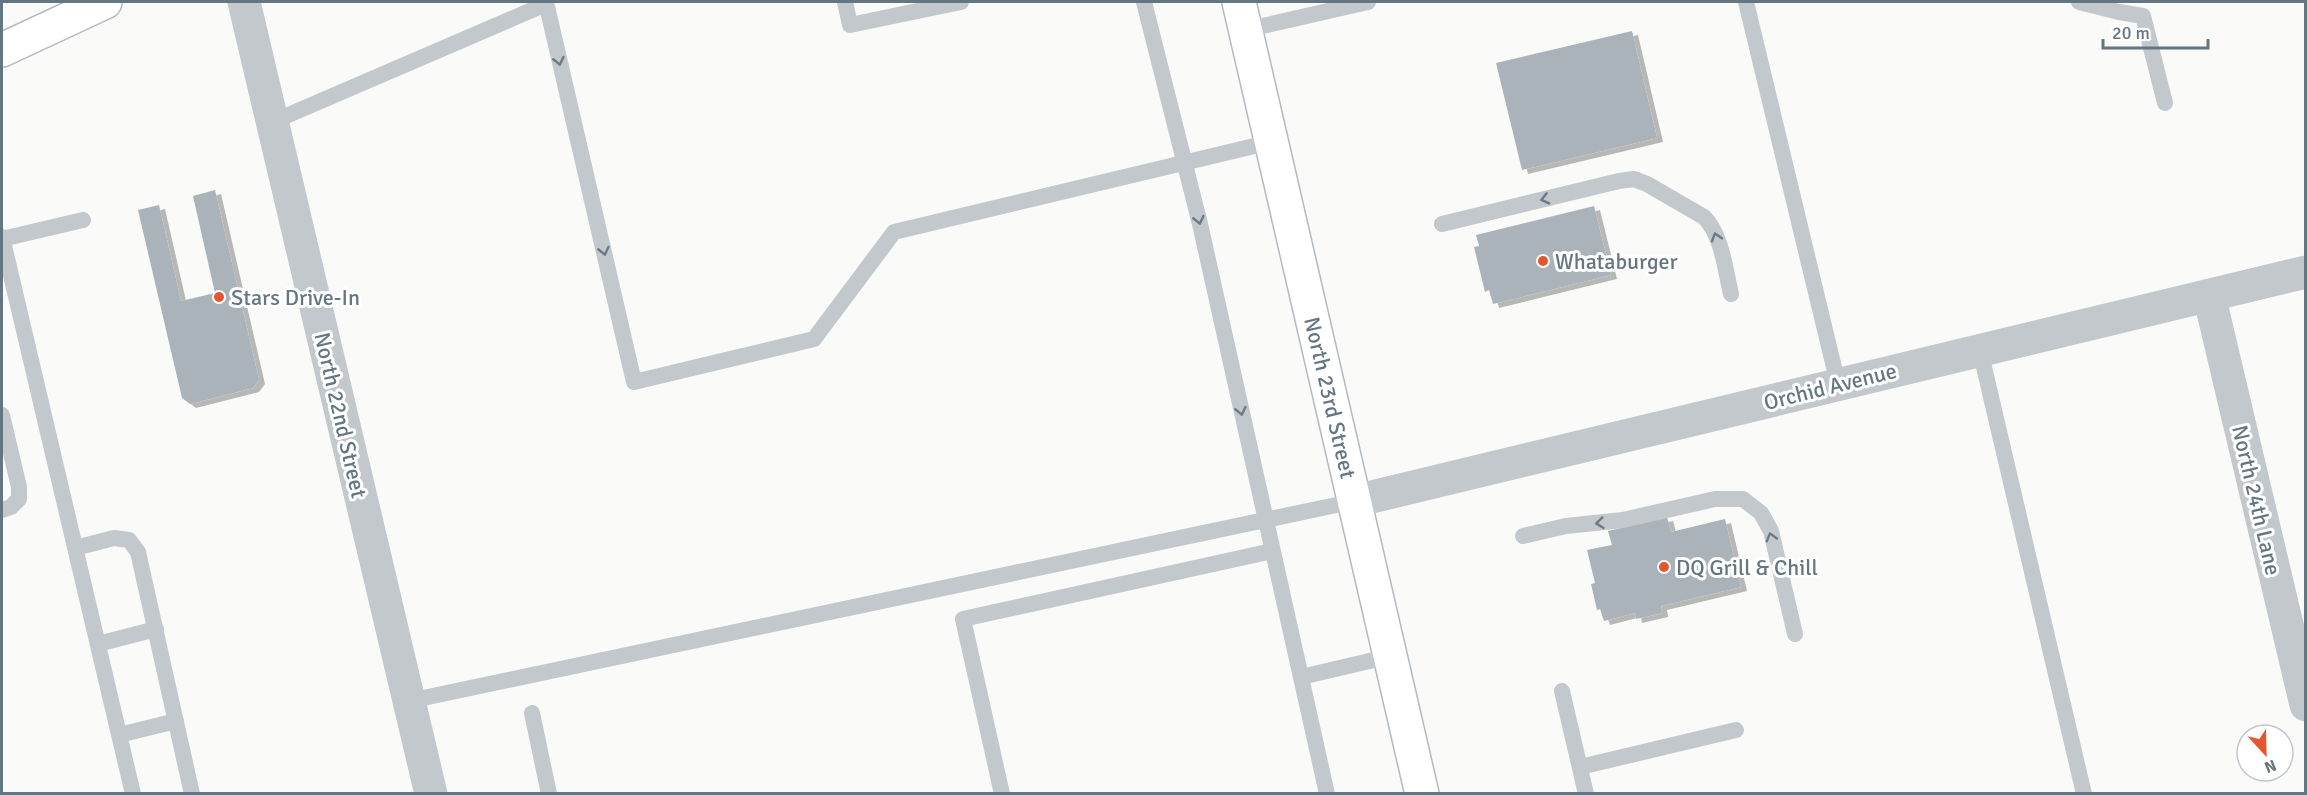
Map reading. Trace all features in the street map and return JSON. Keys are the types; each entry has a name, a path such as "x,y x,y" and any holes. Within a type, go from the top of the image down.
{"main road":[{"path":"2,50 105,2"},
{"name":"North 23rd Street","path":"1242,16 1422,794"}],"street":[{"name":"North 22nd Street","path":"244,2 431,794"},
{"name":"Orchid Avenue","path":"1355,501 2306,272"},
{"name":"North 24th Lane","path":"2209,295 2306,705"}],"lane":[{"path":"845,2 850,25 961,2"},
{"path":"1144,2 1185,164 1327,794"},
{"path":"1242,16 1368,2"},
{"path":"1746,2 1838,384"},
{"path":"2079,2 2143,16 2165,103"},
{"path":"272,122 546,3 634,382 814,339 894,232 1271,142"},
{"path":"1442,224 1635,179 1704,217 1711,225 1716,234 1731,294"},
{"path":"83,220 2,238 133,794"},
{"path":"1980,350 2084,794"},
{"path":"2,415 19,487 19,499 11,507 2,510"},
{"path":"1523,536 1566,526 1623,520 1715,499 1743,499 1761,513 1771,531 1795,634"},
{"path":"409,700 1355,501"},
{"path":"75,548 114,538 129,540 138,552 192,794"},
{"path":"1002,794 963,619 1272,551"},
{"path":"98,644 156,629"},
{"path":"1301,677 1391,656"},
{"path":"1562,691 1586,794"},
{"path":"532,713 549,794"},
{"path":"119,735 176,721"},
{"path":"1580,767 1736,730"}],"building":[{"path":"1632,31 1657,138 1522,170 1496,63"},
{"name":"Stars Drive-In","path":"215,190 259,380 253,388 190,404 182,398 138,210 159,205 181,301 215,293 193,196"},
{"name":"Whataburger","path":"1594,206 1611,275 1493,304 1489,290 1485,292 1474,247 1479,246 1476,235"},
{"name":"DQ Grill & Chill","path":"1667,517 1671,532 1725,519 1741,587 1661,606 1662,613 1636,619 1635,613 1604,621 1600,609 1597,610 1591,584 1595,583 1587,550 1612,545 1608,531"}],"place":[{"name":"Whataburger","path":"1543,261"},
{"name":"Stars Drive-In","path":"219,297"},
{"name":"DQ Grill & Chill","path":"1664,567"}]}
